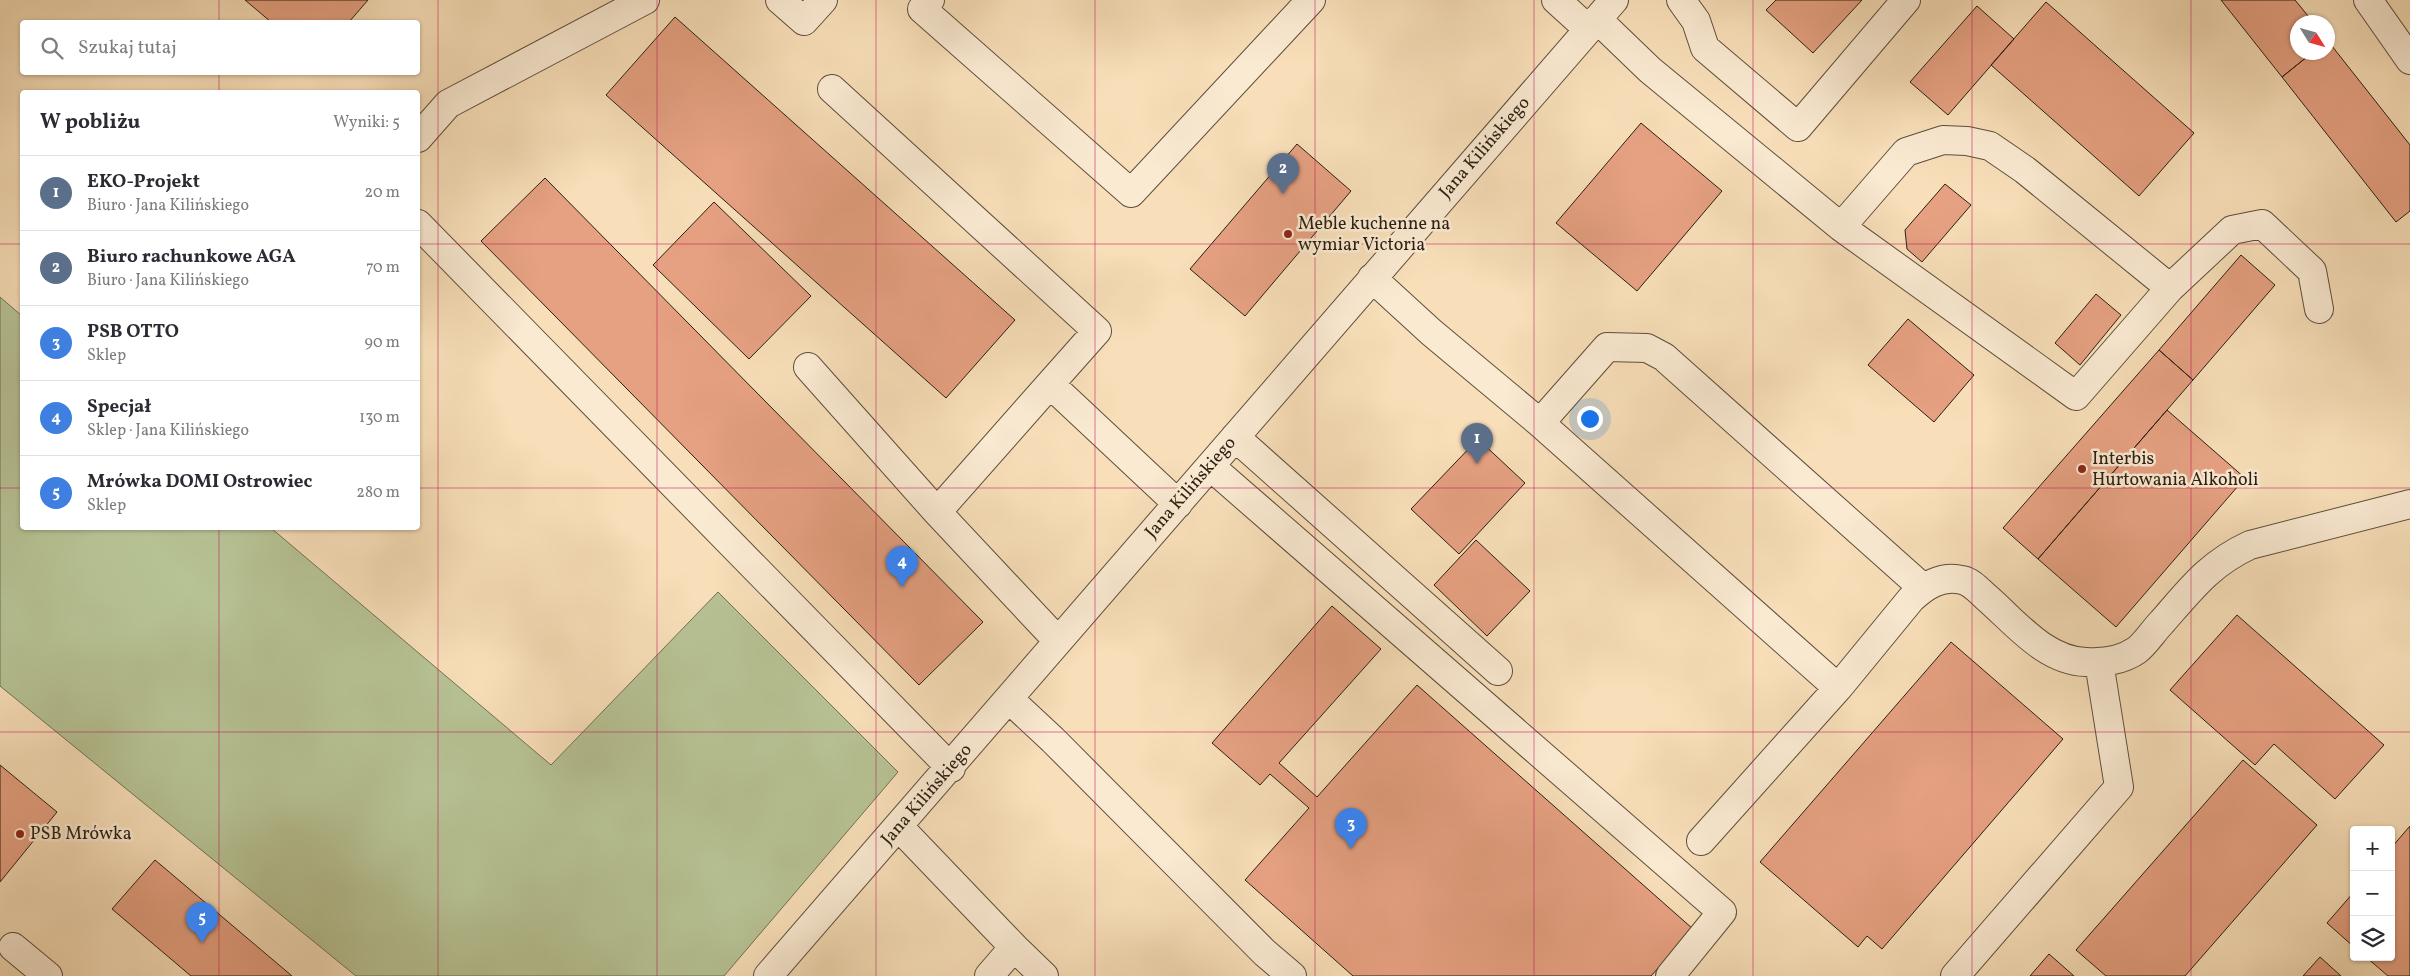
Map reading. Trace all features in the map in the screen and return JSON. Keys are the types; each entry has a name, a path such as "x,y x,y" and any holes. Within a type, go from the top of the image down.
{"street":[{"path":"420,136 448,104 645,0"},
{"path":"780,0 804,20 823,0"},
{"path":"930,0 922,9 1131,193 1311,0"},
{"path":"1556,0 1600,16 1650,70 1841,227 2076,396 2170,288 2232,230 2262,224 2312,271 2319,309"},
{"path":"1681,0 1696,21 1705,48 1798,126 1906,0"},
{"path":"2368,0 2410,60"},
{"name":"Jana Kilińskiego","path":"768,976 1600,16"},
{"path":"832,89 1096,331 937,512"},
{"path":"1841,227 1906,152 1943,140 1968,141 1990,146 2025,170 2170,288"},
{"path":"420,226 950,768"},
{"path":"1372,278 1431,332 1540,423 1838,688"},
{"path":"1540,423 1607,347 1646,348 1664,357 1923,588"},
{"path":"808,367 937,512 1058,641"},
{"path":"1050,384 1178,504"},
{"path":"1235,437 1498,671"},
{"path":"1210,466 1722,912 1670,976"},
{"path":"1701,841 1838,688 1911,599 1923,588 1948,579 1962,580 1970,584 2056,656 2086,662 2111,661 2138,649 2198,581 2221,560 2234,552 2250,545 2410,504"},
{"path":"1955,976 2119,787 2099,662"},
{"path":"1009,699 1053,740 1265,953 1292,976"},
{"path":"899,827 1044,976"},
{"path":"13,947 48,976"},
{"path":"989,976 1014,947"}],"green space":[{"path":"0,297 20,314 20,530 273,530 551,765 718,592 898,772 724,976 356,976 0,686"}],"building":[{"path":"245,0 368,0 351,20 269,20"},
{"path":"1776,0 1862,0 1813,53 1766,10"},
{"path":"2221,0 2295,0 2307,15 2290,15 2290,60 2303,60 2282,77"},
{"path":"2046,2 2194,133 2139,196 1991,65"},
{"path":"1977,6 2014,39 1948,115 1910,82"},
{"path":"675,17 1015,320 946,398 606,95"},
{"path":"2335,50 2410,145 2410,211 2396,222 2282,77 2303,60 2335,60"},
{"path":"1641,123 1722,191 1637,291 1556,223"},
{"path":"1297,144 1351,191 1245,316 1190,269"},
{"path":"545,178 983,622 919,685 481,241"},
{"path":"1945,184 1971,205 1922,262 1907,249 1905,230"},
{"path":"714,202 811,296 749,359 653,265"},
{"path":"2241,255 2275,285 2193,380 2159,350"},
{"path":"2096,294 2121,315 2080,365 2055,343"},
{"path":"1908,319 1974,375 1934,422 1868,365"},
{"path":"2159,350 2193,380 2038,559 2003,528"},
{"path":"2167,410 2245,478 2116,627 2038,559"},
{"path":"1478,439 1525,483 1459,554 1411,509"},
{"path":"1476,540 1530,591 1487,636 1434,585"},
{"path":"1332,606 1381,649 1279,763 1317,797 1417,685 1693,929 1651,976 1353,976 1245,880 1309,808 1270,774 1260,785 1212,743"},
{"path":"2237,615 2384,745 2335,799 2274,744 2255,765 2170,690"},
{"path":"1951,642 2063,739 1882,949 1867,936 1858,947 1760,862"},
{"path":"2243,760 2317,825 2185,976 2106,976 2076,950"},
{"name":"PSB Mrówka","path":"0,765 57,812 0,882"},
{"path":"2410,826 2410,976 2388,976 2371,961 2395,961 2395,843"},
{"path":"155,860 292,976 191,976 112,909"},
{"path":"2350,897 2350,943 2327,923"},
{"path":"2049,954 2074,976 2030,976"},
{"path":"2320,957 2341,976 2303,976"}],"place":[{"name":"Biuro rachunkowe AGA","path":"1283,194"},
{"name":"Meble kuchenne na wymiar Victoria","path":"1288,234"},
{"name":"EKO-Projekt","path":"1477,464"},
{"name":"Interbis Hurtowania Alkoholi","path":"2082,469"},
{"name":"Specjał","path":"902,587"},
{"name":"PSB Mrówka","path":"20,834"},
{"name":"PSB OTTO","path":"1351,849"},
{"name":"Mrówka DOMI Ostrowiec","path":"202,943"}]}
